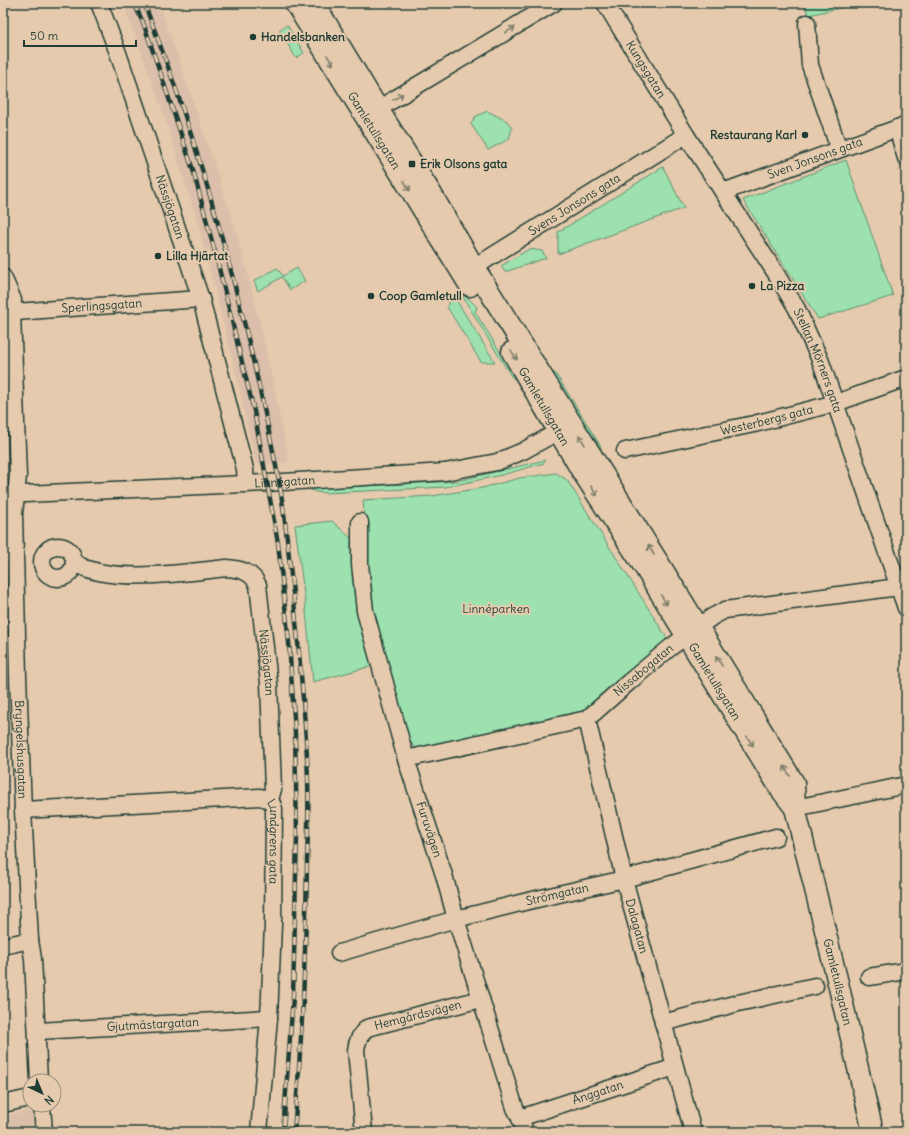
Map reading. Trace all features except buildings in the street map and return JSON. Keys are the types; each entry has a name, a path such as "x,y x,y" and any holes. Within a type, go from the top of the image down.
{"street":[{"name":"Nässjögatan","path":"99,3 118,53 201,299 245,469 246,484"},
{"name":"Gamletullsgatan","path":"295,3 371,113 693,631 781,790 795,808 873,1132"},
{"name":"Gamletullsgatan","path":"314,3 371,113"},
{"path":"371,113 554,3"},
{"name":"Kungsgatan","path":"605,3 686,135"},
{"path":"807,23 810,65 839,149"},
{"path":"901,126 906,158"},
{"name":"Sven Jonsons gata","path":"723,192 901,126"},
{"name":"Stellan Mörners gata","path":"686,135 775,272 797,309 821,362 836,403 903,587 906,608"},
{"name":"Svens Jonsons gata","path":"469,271 686,135"},
{"name":"Gamletullsgatan","path":"469,271 581,470 643,565 693,631"},
{"name":"Bryngelshusgatan","path":"3,277 13,300 8,313 18,476 10,495 14,514 10,676 23,810 30,940 33,958 38,1031 39,1073"},
{"name":"Sperlingsgatan","path":"8,313 201,299"},
{"name":"Westerbergs gata","path":"625,451 754,424 836,403 906,378"},
{"name":"Linnégatan","path":"10,495 372,478 453,471 497,462 523,451 558,431"},
{"name":"Furuvägen","path":"360,522 360,564 365,611 406,759 444,875 456,919 515,1108 522,1125"},
{"name":"Nässjögatan","path":"74,562 88,569 106,573 135,576 238,568 248,572 255,578 258,585 269,683 273,789 270,800"},
{"name":"Nissabogatan","path":"406,759 587,719 629,682 693,631 725,610 903,587"},
{"name":"Dalagatan","path":"587,719 624,879 693,1132"},
{"path":"795,808 906,785"},
{"name":"Lundgrens gata","path":"23,810 260,797 270,800 273,804 273,925 268,1018 259,1132"},
{"name":"Strömgatan","path":"339,953 456,919 624,879 776,837"},
{"path":"3,946 30,940"},
{"path":"869,978 906,971"},
{"path":"663,1023 738,1003 815,986"},
{"name":"Hemgårdsvägen","path":"364,1132 356,1050 357,1042 362,1032 367,1028 481,1000"},
{"name":"Gjutmästargatan","path":"38,1031 268,1018"},
{"name":"Änggatan","path":"522,1125 675,1067"},
{"path":"3,1104 22,1100"},
{"path":"43,1113 44,1132"}],"shaded area":[{"path":"123,3 158,3 180,62 232,217 250,282 265,344 289,462 256,465 235,369 197,220 160,104"},
{"path":"22,1112 46,1113 36,1121 36,1132 3,1132 3,1117"}],"green space":[{"path":"803,3 862,3 809,15"},
{"path":"287,25 304,53 296,58 279,30"},
{"path":"487,111 507,121 512,128 509,139 488,150 471,124 475,117"},
{"path":"846,160 893,296 818,319 743,200"},
{"path":"663,167 684,208 558,254 558,232"},
{"path":"529,249 542,251 546,258 505,272 501,266"},
{"path":"277,268 283,276 297,268 305,281 290,290 282,277 258,291 254,281"},
{"path":"461,294 477,307 475,312 502,355 510,357 521,379 514,379 511,376"},
{"path":"453,295 495,362 481,362 447,307"},
{"path":"550,372 555,373 600,445 600,453"},
{"path":"545,460 544,463 502,475 446,487 325,493 316,492 309,489 457,481"},
{"name":"Linnéparken","path":"556,473 567,480 669,641 616,681 581,713 418,752 408,739 371,611 363,500 432,496 482,488 520,478"},
{"path":"332,521 352,539 353,581 362,628 372,666 313,682 305,601 295,525"}],"railway":[{"path":"134,3 144,25 193,170 254,411 278,543 289,642 295,733 297,835 293,997 283,1132"},
{"path":"144,3 186,120 222,239 267,420 284,511 301,668 308,790 305,963 294,1132"}],"place":[{"name":"Handelsbanken","path":"253,37"},
{"name":"Restaurang Karl","path":"805,135"},
{"name":"Erik Olsons gata","path":"412,164"},
{"name":"Lilla Hjärtat","path":"158,256"},
{"name":"La Pizza","path":"752,286"},
{"name":"Coop Gamletull","path":"371,296"}]}
